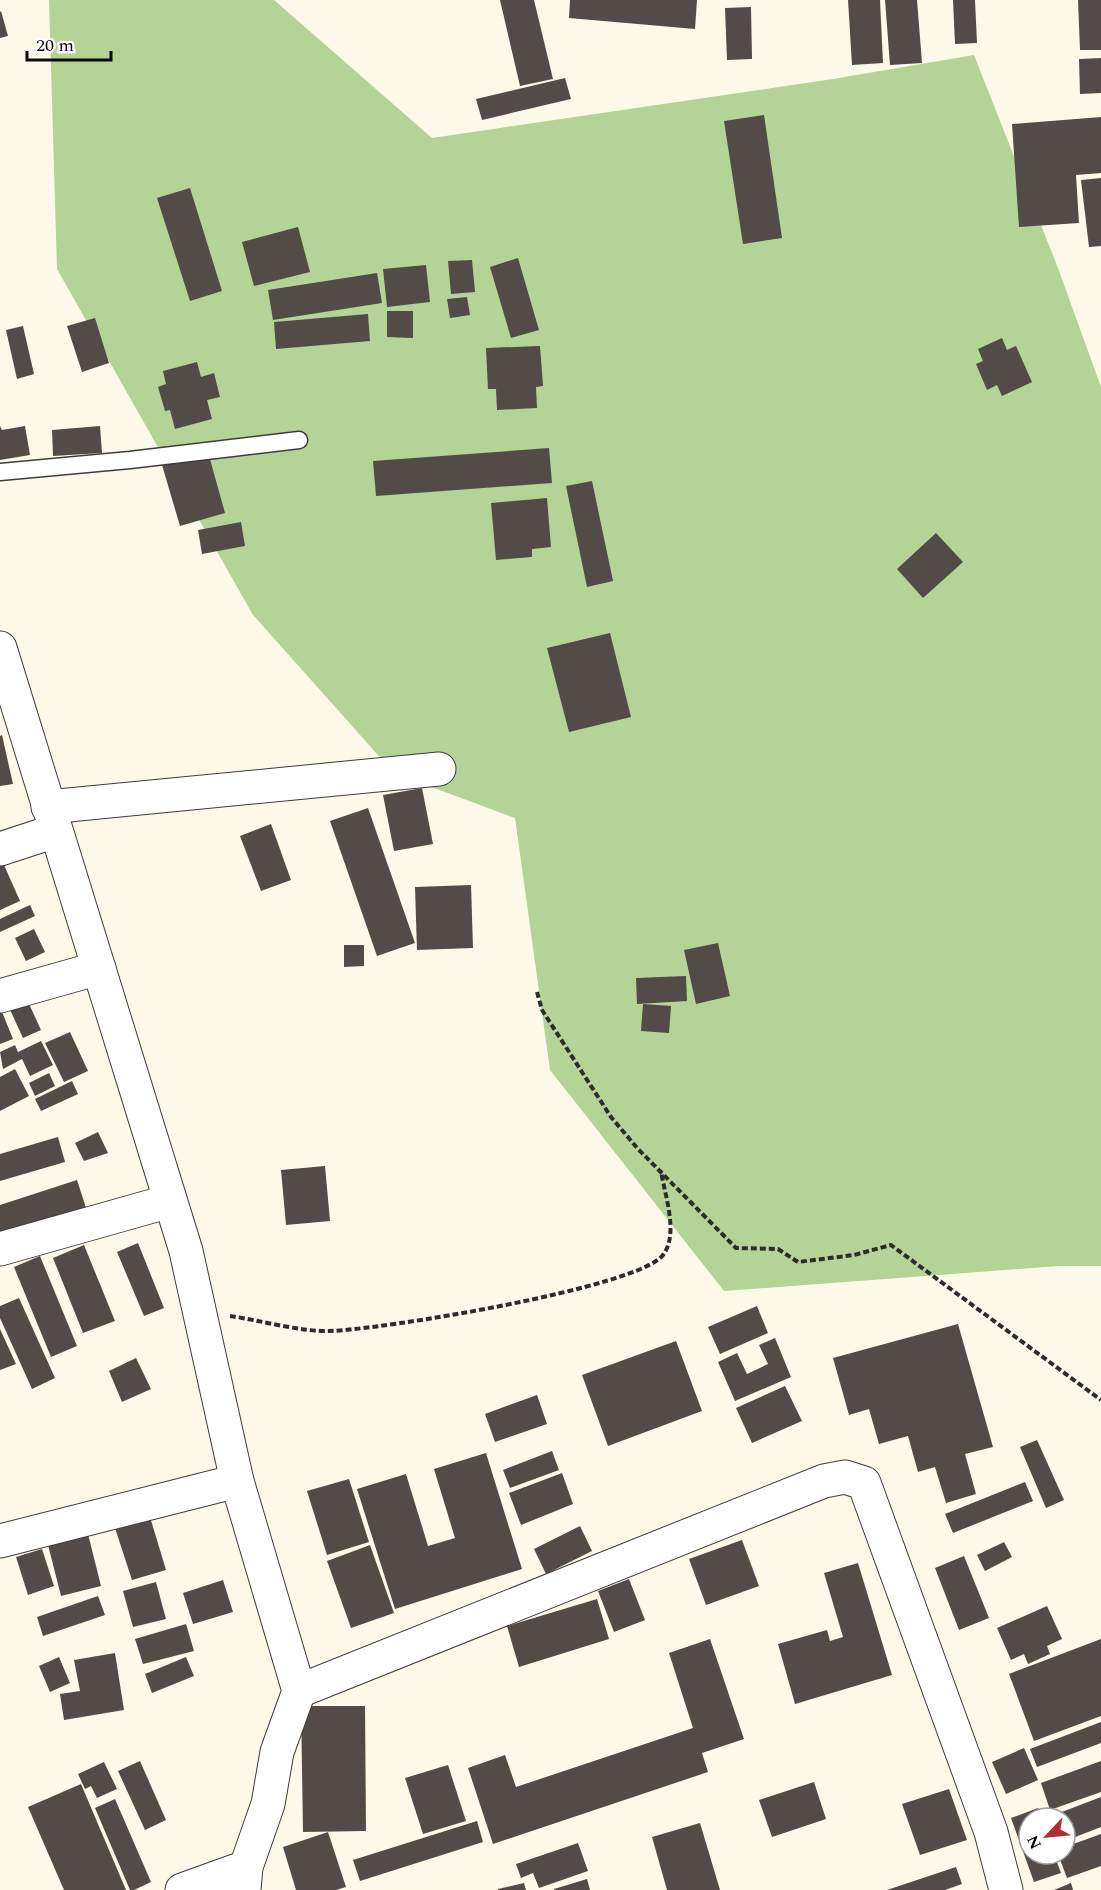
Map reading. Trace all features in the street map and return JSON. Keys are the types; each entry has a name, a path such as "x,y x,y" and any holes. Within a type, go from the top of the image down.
{"street":[{"path":"0,648 10,721 52,819 186,1251 237,1481 299,1691 277,1752 268,1804 245,1878 182,1890"},
{"path":"0,849 52,819 439,769"},
{"path":"0,996 99,968"},
{"path":"0,1249 170,1201"},
{"path":"299,1691 824,1481 845,1477 864,1483 991,1832 1006,1890"},
{"path":"0,1541 237,1481"}],"lane":[{"path":"0,472 299,440"}],"path":[{"path":"537,992 542,1010 611,1118 736,1248 778,1250 798,1262 854,1255 891,1245 1101,1400"},
{"path":"226,1315 327,1331 420,1322 518,1302 632,1272 662,1257 672,1241 661,1171"}],"green space":[{"path":"49,0 274,0 432,138 833,79 974,55 1058,268 1101,387 1101,1266 1059,1266 724,1291 550,1070 515,818 394,773 253,615 57,269"}],"building":[{"path":"500,0 534,0 553,79 520,86"},
{"path":"570,0 697,0 695,29 569,18"},
{"path":"848,0 880,0 883,63 852,65"},
{"path":"885,0 917,0 922,63 890,65"},
{"path":"953,0 975,0 977,43 955,44"},
{"path":"1078,0 1101,0 1101,50 1080,50"},
{"path":"751,7 752,59 727,60 725,8"},
{"path":"0,12 8,36 0,38"},
{"path":"1101,58 1101,93 1080,94 1079,59"},
{"path":"565,78 571,99 482,120 476,99"},
{"path":"764,115 782,238 743,244 724,121"},
{"path":"1101,117 1101,173 1076,175 1079,223 1019,227 1012,124"},
{"path":"1101,178 1101,246 1089,247 1081,180"},
{"path":"190,188 222,291 190,301 157,198"},
{"path":"298,227 310,272 254,286 242,242"},
{"path":"518,258 539,330 511,338 490,267"},
{"path":"472,260 475,292 451,294 448,261"},
{"path":"426,265 430,302 387,307 383,269"},
{"path":"377,273 382,303 273,320 268,290"},
{"path":"467,297 470,315 450,318 447,299"},
{"path":"387,311 413,311 413,338 387,337"},
{"path":"368,314 370,341 276,349 274,322"},
{"path":"95,318 109,363 82,372 67,326"},
{"path":"23,326 34,374 17,379 6,330"},
{"path":"1002,338 1007,350 1016,346 1032,382 1002,396 997,385 987,390 976,364 983,361 978,349"},
{"path":"540,346 543,386 536,387 537,408 497,410 496,389 488,389 486,348"},
{"path":"197,362 201,377 214,373 220,397 207,400 212,419 175,429 170,410 165,411 158,387 166,384 163,371"},
{"path":"0,426 2,430 25,426 30,455 0,460"},
{"path":"100,426 102,453 53,456 52,430"},
{"path":"549,448 552,483 376,496 373,461"},
{"path":"208,452 225,513 180,526 162,465"},
{"path":"592,481 613,581 587,587 566,486"},
{"path":"547,498 551,547 532,549 532,557 496,560 491,503"},
{"path":"241,522 245,546 202,554 198,530"},
{"path":"936,533 963,562 923,598 897,569"},
{"path":"610,633 631,717 569,732 547,648"},
{"path":"2,735 13,784 0,786 0,736"},
{"path":"422,788 433,844 394,851 383,795"},
{"path":"368,808 415,943 377,956 330,821"},
{"path":"271,824 291,880 261,891 240,836"},
{"path":"0,856 20,901 0,910"},
{"path":"471,885 473,948 417,950 415,887"},
{"path":"30,905 35,916 0,932 0,919"},
{"path":"34,929 45,952 26,961 15,938"},
{"path":"718,943 730,996 696,1004 684,950"},
{"path":"344,945 364,945 364,966 344,967"},
{"path":"686,976 687,1001 637,1004 636,978"},
{"path":"24,993 41,1030 23,1038 6,1001"},
{"path":"643,1004 671,1006 669,1033 641,1031"},
{"path":"0,1007 13,1039 0,1044"},
{"path":"70,1032 88,1071 64,1082 45,1043"},
{"path":"41,1041 53,1065 30,1076 22,1059 3,1069 0,1052 15,1045 18,1052"},
{"path":"15,1069 29,1096 0,1111 0,1077"},
{"path":"49,1073 55,1086 35,1096 29,1083"},
{"path":"72,1081 78,1094 41,1111 35,1099"},
{"path":"98,1132 108,1153 84,1161 75,1143"},
{"path":"58,1137 65,1162 0,1181 0,1154"},
{"path":"325,1166 330,1221 286,1225 281,1170"},
{"path":"77,1180 88,1214 0,1242 0,1205"},
{"path":"138,1243 164,1308 144,1316 117,1252"},
{"path":"84,1245 115,1321 83,1333 53,1258"},
{"path":"40,1256 77,1346 51,1357 14,1267"},
{"path":"19,1298 55,1378 32,1389 0,1318 0,1306"},
{"path":"757,1306 768,1333 720,1354 708,1327"},
{"path":"958,1324 993,1447 965,1454 976,1494 946,1503 935,1467 918,1472 908,1436 879,1444 869,1409 849,1415 833,1358"},
{"path":"0,1329 16,1364 0,1370"},
{"path":"775,1338 791,1377 735,1401 718,1362 737,1353 747,1374 768,1364 759,1345"},
{"path":"676,1341 702,1411 608,1446 582,1375"},
{"path":"136,1358 151,1389 122,1402 109,1371"},
{"path":"785,1386 802,1421 752,1443 736,1408"},
{"path":"537,1395 547,1424 495,1442 485,1414"},
{"path":"1037,1440 1064,1500 1046,1508 1020,1447"},
{"path":"552,1451 559,1470 510,1488 503,1470"},
{"path":"486,1453 522,1569 395,1609 357,1489 406,1474 428,1546 455,1538 434,1469"},
{"path":"562,1473 573,1504 521,1525 509,1493"},
{"path":"349,1479 369,1542 327,1555 307,1491"},
{"path":"1025,1482 1033,1501 953,1533 945,1514"},
{"path":"150,1517 166,1570 132,1580 115,1528"},
{"path":"86,1526 101,1586 61,1596 46,1537"},
{"path":"580,1526 592,1551 546,1574 534,1549"},
{"path":"742,1540 759,1586 706,1605 689,1559"},
{"path":"1004,1542 1012,1557 985,1571 977,1555"},
{"path":"370,1545 394,1613 351,1628 327,1561"},
{"path":"42,1549 54,1586 28,1595 16,1557"},
{"path":"964,1556 989,1618 959,1630 935,1568"},
{"path":"858,1563 892,1675 795,1704 778,1644 827,1630 830,1641 843,1637 824,1573"},
{"path":"629,1579 645,1620 614,1632 598,1591"},
{"path":"223,1580 233,1612 193,1624 183,1593"},
{"path":"156,1582 166,1619 133,1627 123,1591"},
{"path":"98,1596 105,1615 43,1636 37,1617"},
{"path":"597,1599 609,1639 519,1667 507,1626"},
{"path":"1047,1606 1062,1639 1047,1646 1050,1654 1028,1664 1024,1654 1011,1660 997,1628"},
{"path":"186,1624 194,1651 143,1664 135,1639"},
{"path":"710,1639 744,1739 702,1753 708,1772 493,1844 468,1768 505,1755 516,1787 693,1728 669,1653"},
{"path":"1101,1639 1101,1716 1034,1741 1009,1674"},
{"path":"115,1653 124,1710 64,1720 60,1694 80,1691 74,1660"},
{"path":"59,1657 70,1683 50,1692 39,1666"},
{"path":"186,1657 194,1676 152,1693 145,1674"},
{"path":"301,1706 365,1706 366,1831 303,1832"},
{"path":"1101,1722 1101,1743 1037,1767 1030,1749"},
{"path":"1024,1748 1038,1780 1006,1794 992,1762"},
{"path":"140,1761 166,1820 145,1830 118,1771"},
{"path":"1101,1761 1101,1792 1061,1806 1049,1806 1041,1783"},
{"path":"104,1762 117,1789 97,1798 91,1786 85,1789 78,1774"},
{"path":"448,1765 466,1821 423,1834 405,1778"},
{"path":"814,1782 826,1819 772,1837 759,1800"},
{"path":"81,1784 126,1890 64,1890 28,1807"},
{"path":"949,1789 967,1840 920,1855 902,1804"},
{"path":"1101,1797 1101,1827 1077,1836 1077,1806"},
{"path":"115,1799 151,1882 134,1890 130,1890 95,1808"},
{"path":"1017,1816 1017,1835 1011,1818"},
{"path":"477,1821 483,1842 360,1881 353,1860"},
{"path":"700,1823 720,1890 667,1890 652,1837"},
{"path":"328,1832 346,1887 336,1890 296,1890 283,1847"},
{"path":"1101,1834 1101,1866 1067,1878 1062,1866 1077,1866 1077,1843"},
{"path":"578,1843 588,1871 539,1888 533,1873 521,1878 516,1864"},
{"path":"1028,1866 1058,1866 1061,1873 1034,1882"},
{"path":"956,1867 962,1884 945,1890 887,1890"},
{"path":"587,1879 590,1890 554,1890 554,1889"},
{"path":"524,1883 526,1890 498,1890 498,1889"},
{"path":"1071,1883 1073,1890 1054,1890"}]}
